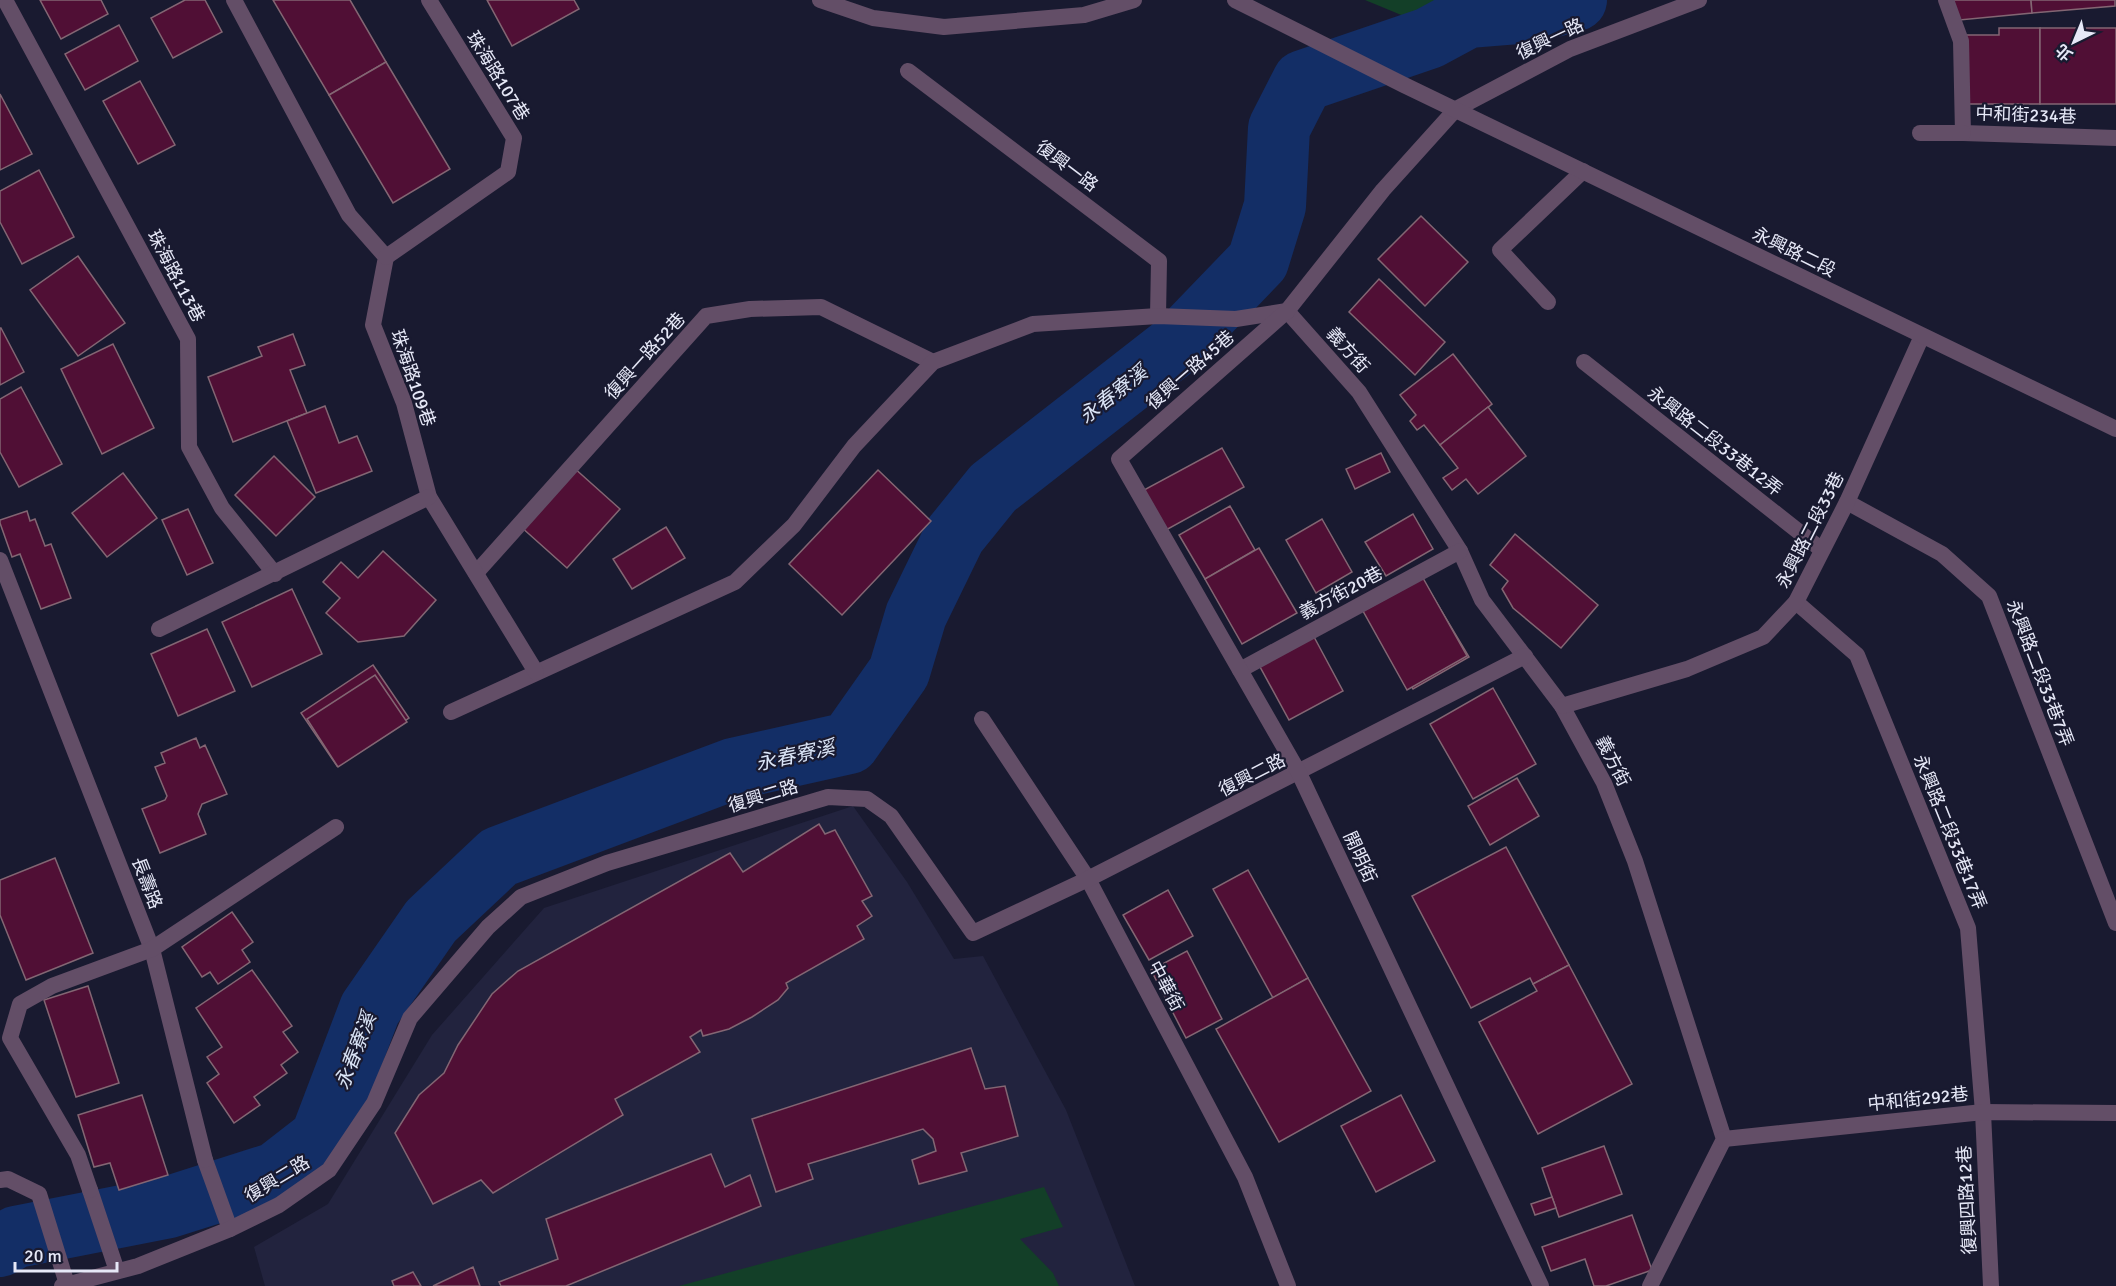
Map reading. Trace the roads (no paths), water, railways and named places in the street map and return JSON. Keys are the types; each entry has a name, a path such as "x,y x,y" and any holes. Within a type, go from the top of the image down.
{"street":[{"name":"珠海路113巷","path":"5,0 188,339 189,447 222,508 275,574"},
{"path":"234,0 349,215 386,257"},
{"name":"珠海路107巷","path":"386,257 508,172 514,138 429,0"},
{"path":"820,0 873,18 944,27 1084,15 1134,0"},
{"path":"1235,0 1455,110"},
{"name":"復興一路","path":"1287,311 1383,190 1455,110 1570,49 1699,0"},
{"name":"中和街234巷","path":"1946,0 1961,41 1962,133 2116,138"},
{"name":"復興一路","path":"908,71 1159,261 1158,316"},
{"name":"永興路二段","path":"1455,110 2116,429"},
{"path":"1920,133 1962,133"},
{"path":"1548,302 1500,250 1583,171"},
{"name":"珠海路109巷","path":"386,257 373,325 404,403 429,497 536,672"},
{"name":"復興一路52巷","path":"476,573 706,316 750,309 821,307 933,362"},
{"path":"451,712 735,582 794,525 854,446 933,362 1033,324 1158,316 1236,319 1287,311"},
{"name":"復興一路45巷","path":"1119,459 1287,311"},
{"name":"義方街","path":"1287,311 1359,392 1461,551 1482,600 1562,706 1604,783 1635,861 1724,1139"},
{"name":"永興路二段33巷","path":"1562,706 1687,669 1763,637 1796,602 1847,502 1922,336"},
{"name":"永興路二段33巷12弄","path":"1584,362 1822,550"},
{"name":"開明街","path":"1119,459 1299,773 1541,1286"},
{"path":"159,629 429,497"},
{"name":"永興路二段33巷7弄","path":"1847,502 1942,554 1989,596 2116,923"},
{"name":"義方街20巷","path":"1240,670 1461,551"},
{"name":"長壽路","path":"0,560 152,949 205,1160 230,1229"},
{"name":"永興路二段33巷17弄","path":"1796,602 1857,655 1968,928 1983,1112"},
{"name":"復興二路","path":"64,1285 138,1266 230,1229 279,1205 329,1170 374,1103 410,1018 488,927 521,897 607,863 828,797 867,799 891,816 973,933 1088,879 1299,773 1406,715 1526,656"},
{"name":"中華街","path":"982,719 1088,879 1245,1178 1288,1286"},
{"path":"117,1271 78,1155 5,1038 20,1004 52,986 152,949 336,827"},
{"name":"中和街292巷","path":"1724,1139 1983,1112 2116,1113"},
{"name":"復興四路12巷","path":"1983,1112 1991,1286"},
{"path":"1650,1286 1724,1139"},
{"path":"0,1180 8,1179 39,1194 64,1285"}],"waterway":[{"path":"1448,0 1468,17"},
{"name":"永春寮溪","path":"0,1246 16,1237 169,1207 276,1173 321,1138 370,1009 431,921 499,857 733,769 849,743 899,672 916,615 955,535 993,488 1179,343 1258,261 1275,206 1279,128 1303,81 1429,38 1468,17 1532,12 1576,0"}]}
